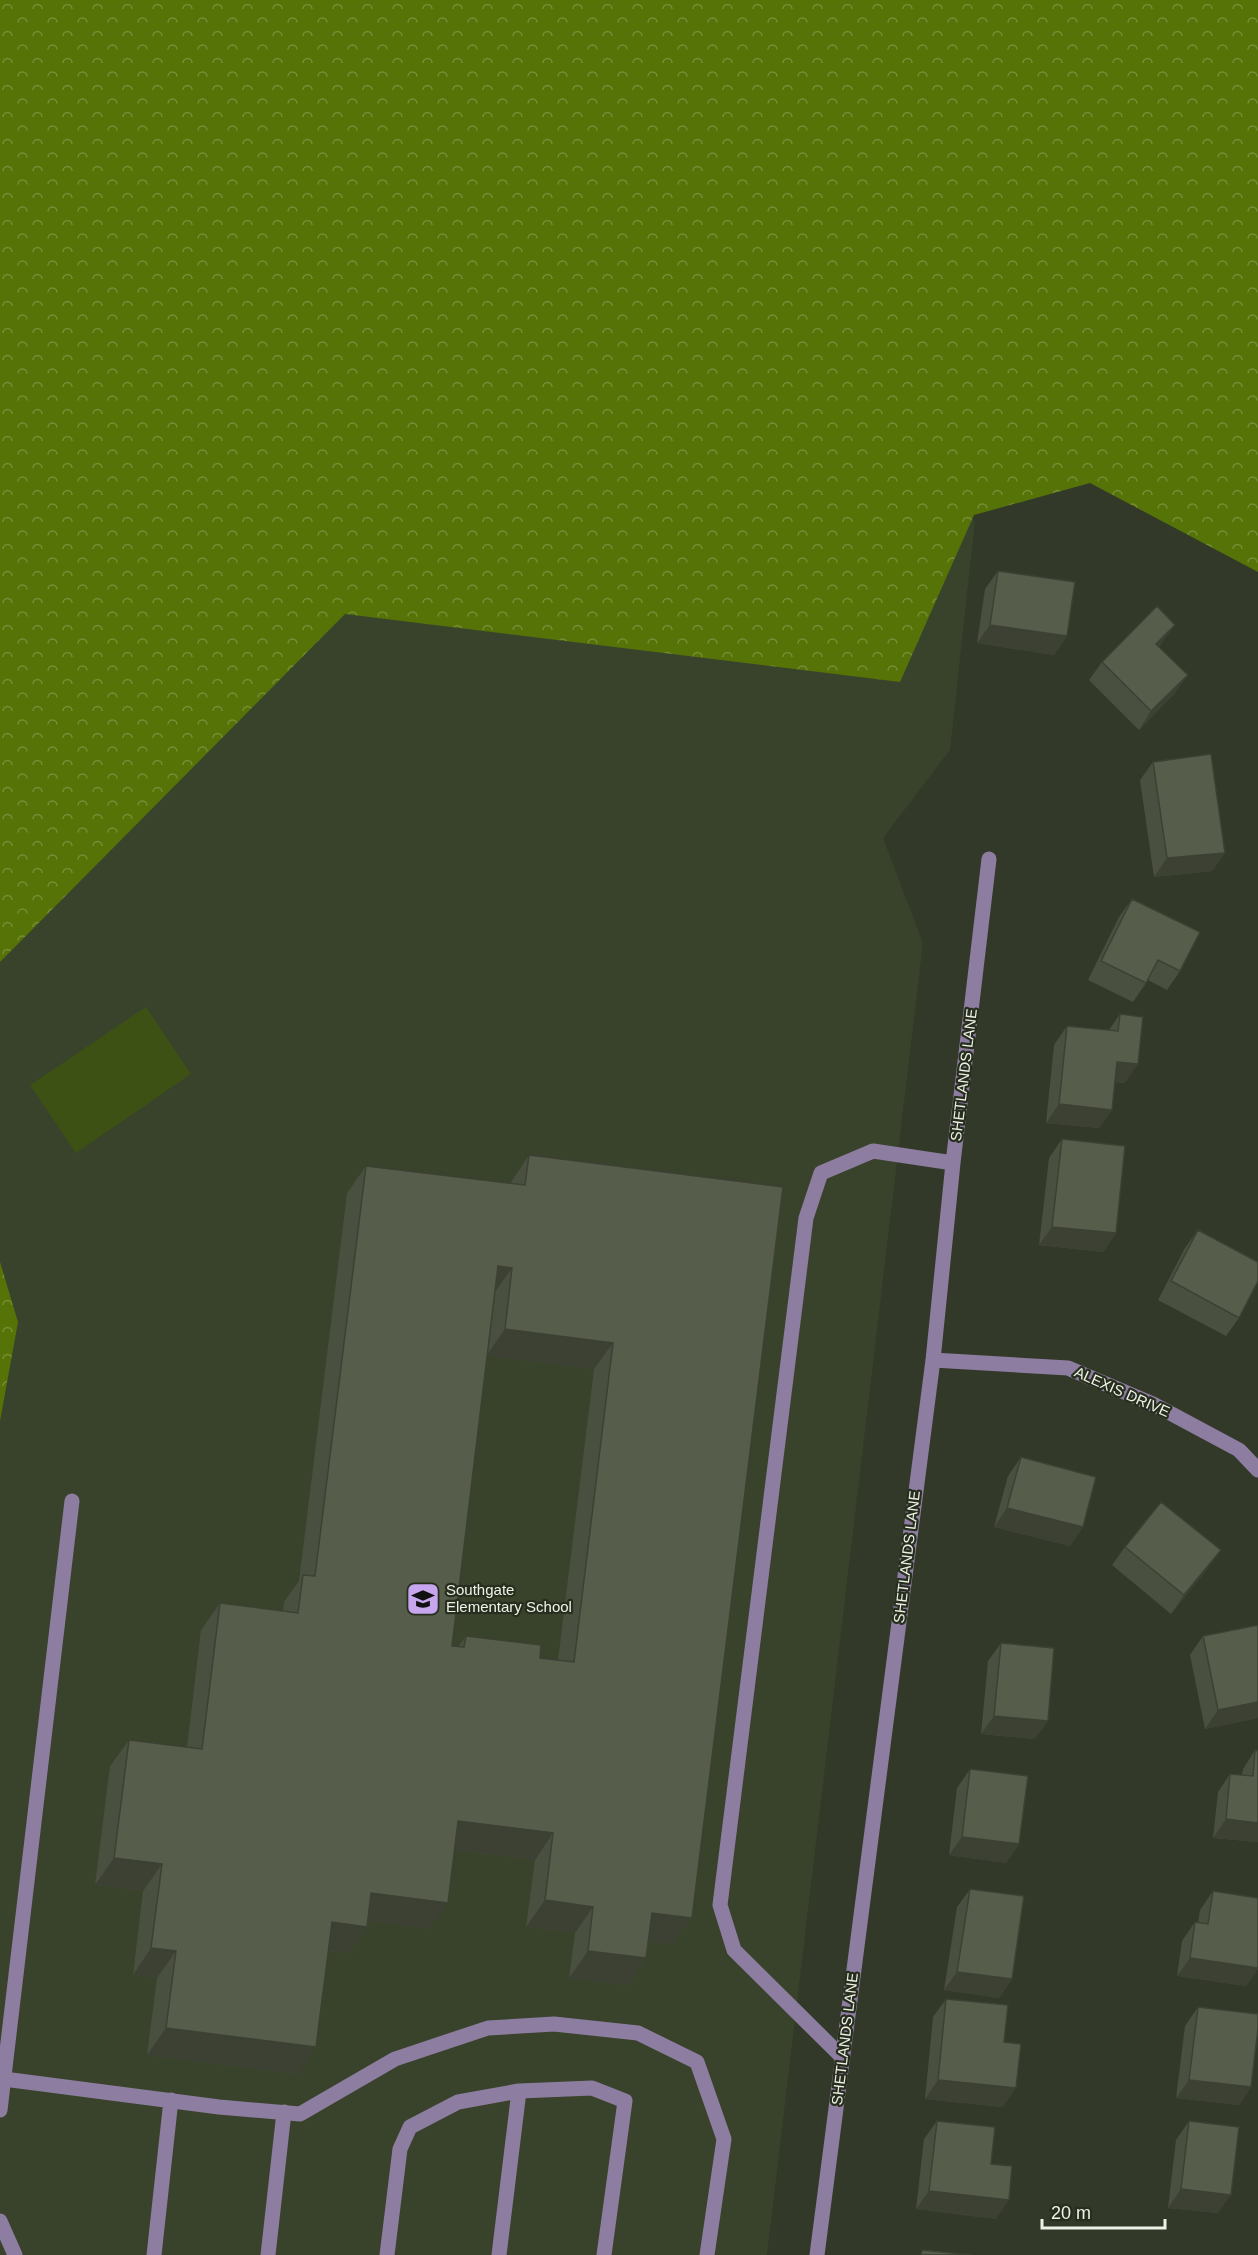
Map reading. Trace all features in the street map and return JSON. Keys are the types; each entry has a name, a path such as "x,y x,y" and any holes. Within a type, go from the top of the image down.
{"street":[{"name":"SHETLANDS LANE","path":"817,2255 933,1360 953,1163 989,858"},
{"path":"842,2057 734,1950 720,1905 806,1218 822,1173 873,1150 953,1163"},
{"name":"ALEXIS DRIVE","path":"933,1360 1068,1368 1155,1405 1218,1438 1239,1450 1258,1470"},
{"path":"0,2110 72,1501"},
{"path":"4,2079 219,2107 300,2114 395,2059 488,2028 554,2024 638,2033 697,2062 723,2139 706,2255"},
{"path":"387,2255 399,2149 410,2127 458,2102 519,2091 592,2088 625,2101 604,2255"},
{"path":"499,2255 519,2091"},
{"path":"154,2255 171,2100"},
{"path":"268,2255 284,2112"},
{"path":"0,2221 15,2255"}],"shaded area":[{"name":"Southgate Elementary School","path":"0,116 975,521 950,750 883,838 923,943 767,2255 0,2255"}],"green space":[{"path":"0,0 1258,0 1258,572 1090,483 974,515 900,682 345,614 0,962"},
{"path":"146,1007 191,1074 76,1153 30,1085"},
{"path":"0,1262 18,1322 0,1421"}],"building":[{"path":"998,571 1075,582 1067,636 990,625"},
{"path":"1157,606 1175,625 1156,644 1188,675 1151,711 1102,662"},
{"path":"1211,754 1225,853 1167,858 1153,762"},
{"path":"1132,899 1200,932 1180,971 1158,960 1146,983 1101,961"},
{"path":"1120,1014 1143,1017 1138,1064 1117,1062 1112,1110 1059,1104 1067,1026 1118,1031"},
{"path":"1062,1139 1125,1146 1116,1233 1052,1227"},
{"path":"529,1155 783,1187 692,1918 652,1913 646,1958 588,1951 593,1907 545,1900 553,1833 458,1821 448,1903 371,1893 367,1927 332,1922 316,2047 166,2028 176,1951 151,1948 162,1864 114,1858 129,1740 202,1749 220,1603 298,1613 303,1575 315,1576 366,1166 525,1185","holes":["498,1266 512,1268 505,1329 613,1343 574,1662 540,1658 541,1645 466,1636 464,1647 452,1646"]},
{"path":"1198,1230 1258,1262 1258,1281 1239,1318 1171,1281"},
{"path":"1021,1457 1096,1477 1083,1527 1007,1508"},
{"path":"1161,1502 1221,1550 1184,1595 1125,1547"},
{"path":"1258,1625 1258,1702 1218,1710 1203,1636"},
{"path":"1001,1643 1054,1648 1048,1721 994,1716"},
{"path":"1255,1750 1258,1751 1258,1823 1226,1819 1230,1774 1253,1776"},
{"path":"970,1769 1028,1776 1019,1844 962,1837"},
{"path":"970,1889 1024,1896 1012,1979 957,1972"},
{"path":"1213,1891 1258,1898 1258,1968 1190,1958 1195,1922 1208,1924"},
{"path":"946,1999 1008,2005 1004,2042 1021,2044 1016,2088 938,2080"},
{"path":"1198,2007 1258,2014 1251,2087 1189,2080"},
{"path":"937,2121 995,2127 991,2164 1012,2166 1009,2200 929,2191"},
{"path":"1189,2121 1239,2127 1231,2195 1181,2189"},
{"path":"922,2250 972,2255 921,2255"}],"place":[{"name":"Southgate Elementary School","path":"423,1599"}]}
